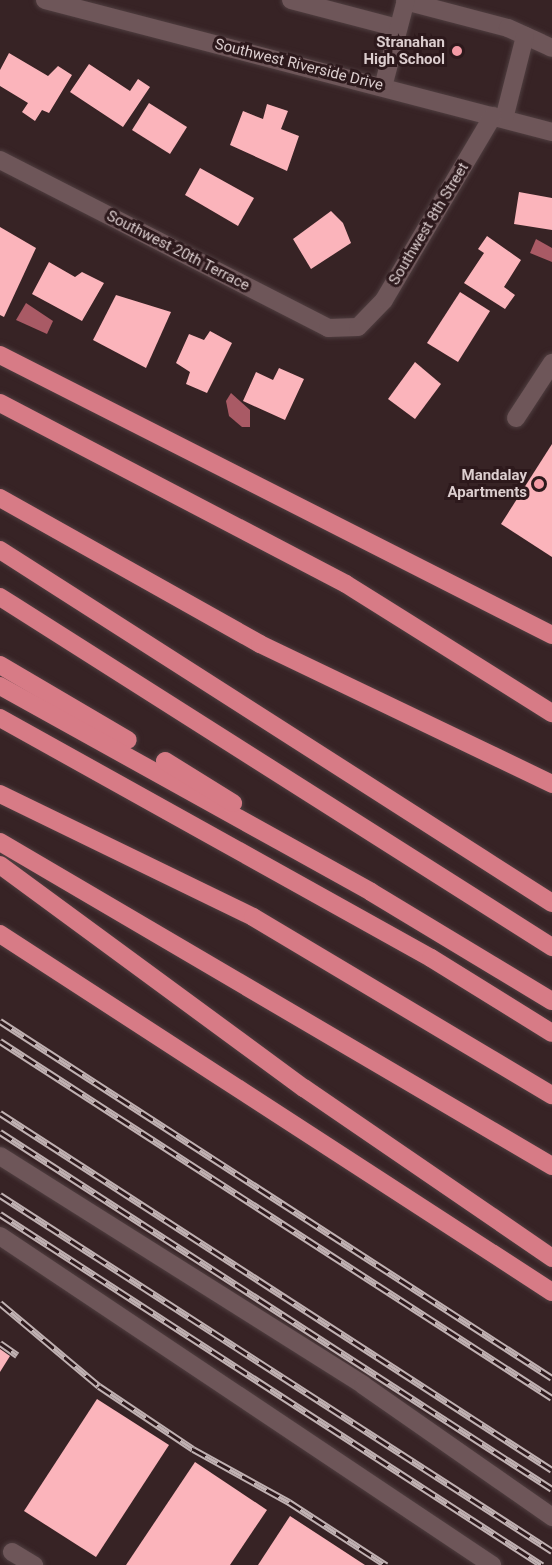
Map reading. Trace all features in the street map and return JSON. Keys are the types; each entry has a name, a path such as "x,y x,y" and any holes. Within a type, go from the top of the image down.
{"highway":[{"path":"0,355 552,635"},
{"path":"0,403 346,584 544,708"},
{"path":"0,498 260,644 552,784"},
{"path":"0,550 552,903"},
{"path":"0,597 100,663 552,947"},
{"path":"0,608 100,663"},
{"path":"0,665 212,787 293,848"},
{"path":"0,686 293,848 552,1001"},
{"path":"0,718 278,870 552,1032"},
{"path":"0,794 138,857 388,994 552,1095"},
{"path":"0,842 552,1166"},
{"path":"0,865 304,1088 552,1258"},
{"path":"0,934 552,1292"}],"street":[{"name":"Southwest Riverside Drive","path":"45,0 552,132"},
{"path":"291,0 398,28"},
{"path":"383,87 405,1 525,36 552,48"},
{"name":"Southwest 8th Street","path":"358,327 384,300 498,118 525,36"},
{"name":"Southwest 20th Terrace","path":"0,160 328,328 358,327"},
{"path":"516,418 552,363"},
{"path":"0,1156 363,1385 552,1517"},
{"path":"0,1236 492,1565"},
{"path":"12,1552 34,1565"}],"shaded area":[{"path":"536,239 552,248 552,262 530,253"},
{"path":"26,303 53,321 47,334 16,320"},
{"path":"231,393 250,410 250,427 242,427 229,416 226,401"}],"building":[{"path":"9,53 48,76 58,66 72,75 49,113 42,110 35,121 22,112 28,103 0,86 0,70"},
{"path":"89,64 130,91 138,79 150,87 123,127 70,92"},
{"path":"149,103 187,127 170,154 132,130"},
{"path":"267,104 288,111 281,129 299,136 287,171 230,145 243,111 263,119"},
{"path":"200,168 254,198 238,226 185,195"},
{"path":"519,192 552,198 552,230 514,224"},
{"path":"331,211 343,223 351,243 311,269 293,239"},
{"path":"0,227 36,248 4,317 0,315"},
{"path":"487,236 521,260 504,287 515,295 505,309 464,283 484,253 478,249"},
{"path":"49,262 75,277 82,272 104,283 82,321 32,294"},
{"path":"460,292 490,311 458,362 427,343"},
{"path":"116,295 171,312 146,368 93,340"},
{"path":"210,331 232,343 207,393 186,384 190,372 176,363 189,334 204,340"},
{"path":"415,362 441,384 415,419 388,399"},
{"path":"279,368 304,379 285,420 243,401 256,372 273,380"},
{"name":"Mandalay Apartments","path":"552,444 552,557 501,524"},
{"path":"0,1349 10,1356 0,1372"},
{"path":"97,1399 169,1445 96,1557 24,1511"},
{"path":"195,1462 267,1510 230,1565 126,1565"},
{"path":"290,1516 365,1565 258,1565"}],"railway":[{"path":"0,1021 552,1378"},
{"path":"0,1041 552,1398"},
{"path":"0,1113 552,1470"},
{"path":"0,1132 552,1489"},
{"path":"0,1195 552,1551"},
{"path":"0,1214 542,1565"},
{"path":"0,1303 99,1386 193,1449 289,1502 386,1565"},
{"path":"0,1343 17,1355"}],"place":[{"name":"Stranahan High School","path":"457,51"},
{"name":"Mandalay Apartments","path":"539,484"}]}
